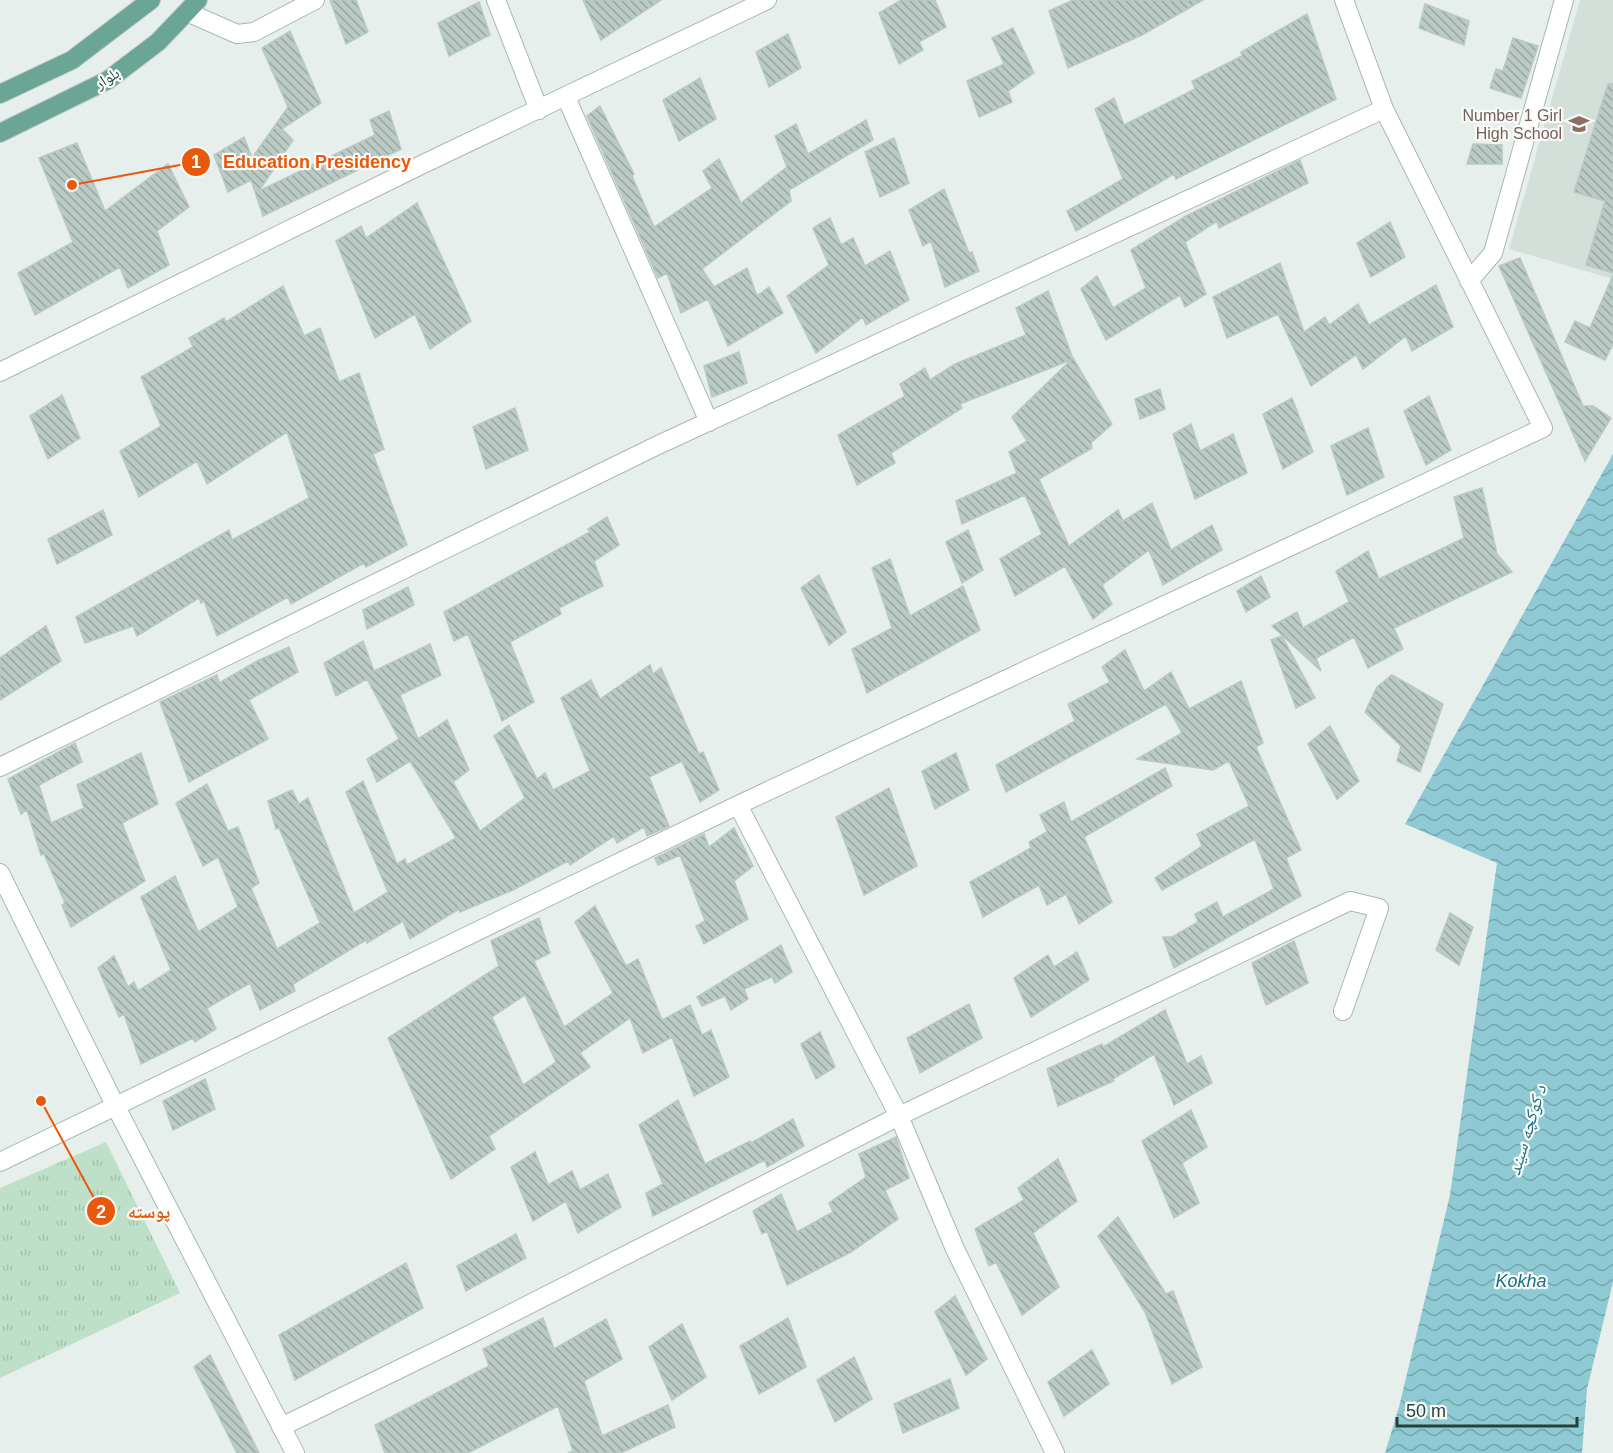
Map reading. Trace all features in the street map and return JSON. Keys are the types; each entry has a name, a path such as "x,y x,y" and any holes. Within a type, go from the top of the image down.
{"main road":[{"path":"0,94 72,60 152,0"},
{"name":"بلوار","path":"0,133 108,80 158,42 192,6"}],"street":[{"path":"192,6 237,34 254,32 315,0"},
{"path":"496,0 539,110"},
{"path":"0,372 767,0"},
{"path":"0,1162 738,805 1543,428 1384,109 1344,0"},
{"path":"1469,281 1493,253 1564,0"},
{"path":"566,97 709,422"},
{"path":"0,767 709,422 1384,109"},
{"path":"738,805 899,1116 955,1249 1055,1453"},
{"path":"0,873 115,1105 295,1453"},
{"path":"281,1427 471,1334 899,1116 1350,901 1379,908 1342,1011"}],"shaded area":[{"name":"Number 1 Girl High School","path":"1580,0 1613,0 1613,279 1509,249"}],"green space":[{"path":"106,1142 180,1293 0,1378 0,1188"}],"water":[{"name":"Kokha","path":"1613,454 1613,1282 1587,1389 1582,1453 1385,1453 1399,1407 1450,1195 1497,863 1405,824"}],"building":[{"path":"330,0 356,0 368,32 346,44"},
{"path":"583,0 661,0 601,40"},
{"path":"901,0 935,0 946,27 919,42 923,50 899,64 879,13"},
{"path":"1073,0 1203,0 1142,35 1068,68 1049,11"},
{"path":"479,2 490,35 449,56 438,23"},
{"path":"1425,4 1469,21 1464,45 1419,28"},
{"path":"1307,14 1336,99 1176,179 1174,174 1076,231 1067,211 1123,179 1095,109 1114,98 1124,125 1195,89 1192,81 1242,56 1241,52"},
{"path":"1013,28 1034,73 1008,91 1012,102 979,117 967,81 1004,64 992,38"},
{"path":"290,31 321,103 282,129 293,140 259,191 375,135 370,120 389,111 401,149 263,216 251,180 228,192 214,155 244,137 252,158 288,107 262,48"},
{"path":"788,34 801,68 769,87 756,52"},
{"path":"1513,38 1538,46 1521,98 1490,88 1496,69 1503,71"},
{"path":"700,78 716,119 679,141 663,100"},
{"path":"1608,84 1613,84 1613,273 1586,265 1605,201 1574,192"},
{"path":"600,106 634,174 632,176 654,227 712,188 703,171 719,159 741,203 787,167 775,136 796,124 808,154 866,120 873,140 789,190 791,201 702,269 714,287 747,268 757,296 769,287 783,313 728,346 708,299 681,313 667,273 658,278 587,116"},
{"path":"894,138 909,183 880,197 865,152"},
{"path":"77,143 105,211 168,164 189,207 157,231 169,265 128,288 120,267 35,315 18,273 73,242 39,158"},
{"path":"1473,144 1502,145 1502,164 1467,164"},
{"path":"1300,160 1308,183 1219,228 1217,221 1185,242 1206,294 1185,307 1180,295 1106,340 1081,289 1097,276 1113,308 1146,288 1131,250 1186,216"},
{"path":"944,189 969,253 972,252 979,271 945,287 931,241 923,246 909,210"},
{"path":"417,203 471,321 430,349 415,314 375,338 336,241 361,226 366,238"},
{"path":"830,218 841,245 853,238 865,266 890,251 909,300 866,325 863,317 816,353 787,296 829,265 813,228"},
{"path":"1390,222 1405,257 1371,277 1357,243"},
{"path":"1520,258 1583,406 1593,406 1611,418 1585,461 1499,266"},
{"path":"1280,263 1304,332 1325,317 1329,325 1358,304 1369,325 1436,285 1453,327 1412,351 1406,336 1363,369 1356,355 1311,386 1278,314 1227,338 1213,297"},
{"path":"1613,275 1613,344 1605,360 1565,342 1575,321 1590,328"},
{"path":"283,286 304,336 320,328 339,382 359,373 384,449 373,454 407,545 366,567 364,563 291,604 288,597 217,636 204,601 201,603 199,598 137,636 133,626 85,643 76,617 229,530 232,540 309,498 287,432 207,484 197,461 139,497 120,451 161,426 141,377 193,347 189,338 224,318 226,322"},
{"path":"1048,291 1073,359 960,404 962,408 891,453 895,463 857,485 838,435 905,396 900,384 925,368 930,380 955,364 1026,335 1016,308"},
{"path":"739,352 747,383 712,397 704,366"},
{"path":"1073,358 1112,424 1091,443 1092,448 1039,479 1069,546 1118,510 1123,521 1152,503 1171,550 1212,525 1222,550 1163,585 1149,550 1102,585 1112,604 1093,619 1065,566 1015,596 1000,559 1042,534 1025,495 962,524 956,501 1017,473 1009,452 1027,441 1012,417"},
{"path":"1160,389 1165,409 1140,419 1135,399"},
{"path":"62,395 80,438 48,459 30,416"},
{"path":"1429,396 1451,450 1426,465 1404,411"},
{"path":"1292,398 1313,452 1283,469 1263,414"},
{"path":"515,408 528,450 486,469 473,427"},
{"path":"1191,424 1200,451 1233,434 1247,473 1195,499 1173,434"},
{"path":"1368,428 1384,477 1347,495 1331,446"},
{"path":"1482,488 1497,554 1512,572 1394,628 1403,649 1368,668 1354,637 1316,658 1321,671 1272,626 1297,612 1303,628 1349,602 1336,571 1368,551 1379,579 1464,538 1454,497"},
{"path":"103,510 112,535 57,564 48,539"},
{"path":"607,517 619,545 594,561 603,586 559,608 561,614 510,642 534,702 502,721 468,634 454,641 444,612 590,532 588,529"},
{"path":"968,530 983,570 962,583 946,542"},
{"path":"890,559 910,616 963,586 980,630 867,693 852,649 892,628 872,568"},
{"path":"819,575 846,632 829,645 801,588"},
{"path":"1261,576 1270,597 1246,612 1237,591"},
{"path":"408,587 414,605 367,629 363,610"},
{"path":"46,626 61,661 0,700 0,658"},
{"path":"1282,636 1315,698 1296,708 1271,640"},
{"path":"363,641 374,671 430,644 441,675 400,695 418,739 447,720 469,770 453,782 480,831 525,798 494,736 509,725 537,779 545,773 553,790 590,771 561,698 591,680 600,699 650,665 653,674 661,668 699,754 703,752 719,790 700,802 682,761 649,777 669,826 647,836 644,827 617,843 614,836 570,865 568,861 513,890 460,912 459,909 410,939 403,921 367,943 366,940 293,984 295,991 260,1010 250,983 207,1008 216,1029 195,1042 193,1038 141,1064 124,1014 119,1017 98,968 114,956 128,987 134,982 138,991 171,970 141,897 175,876 198,932 238,907 218,857 203,866 176,803 207,784 228,831 238,827 259,883 251,888 277,949 320,923 279,828 276,829 268,801 292,790 299,804 308,798 354,913 388,892 346,792 363,781 397,864 405,859 407,865 456,838 410,761 377,782 367,759 399,739 367,679 336,696 324,663"},
{"path":"289,647 298,672 249,700 268,739 189,782 160,702 217,675 219,683 257,661"},
{"path":"1125,650 1144,691 1171,672 1189,709 1241,681 1263,743 1256,747 1301,850 1286,858 1301,896 1174,968 1163,937 1172,937 1198,922 1195,914 1217,902 1223,917 1274,889 1255,839 1162,890 1155,878 1202,846 1197,834 1249,806 1229,761 1213,770 1137,759 1182,733 1166,704 1006,792 996,765 1075,721 1068,704 1110,682 1102,667"},
{"path":"1392,675 1443,704 1420,772 1397,761 1401,746 1365,712 1377,687"},
{"path":"1330,726 1359,781 1337,799 1308,744"},
{"path":"75,743 82,762 39,785 51,823 84,808 77,785 141,753 158,804 122,823 145,881 71,927 62,905 65,903 44,854 41,855 27,810 21,814 8,779"},
{"path":"956,753 969,790 935,809 922,771"},
{"path":"1165,768 1172,786 1084,837 1112,902 1079,924 1066,894 1047,905 1039,885 983,917 970,882 1031,848 1029,842 1047,832 1040,815 1064,802 1071,822"},
{"path":"889,788 917,866 864,895 836,817"},
{"path":"734,828 753,866 734,881 748,919 704,944 696,926 705,921 680,855 658,865 655,858 704,834 709,847"},
{"path":"595,906 626,966 638,959 662,1020 690,1005 702,1035 711,1030 729,1077 694,1096 672,1037 643,1053 630,1018 580,1053 590,1067 489,1136 495,1149 451,1179 388,1038 499,966 491,941 539,918 550,953 534,961 564,1027 613,993 575,922","holes":["525,995 556,1062 523,1085 492,1017"]},
{"path":"1450,913 1473,927 1459,965 1436,950"},
{"path":"1294,941 1308,983 1266,1005 1252,963"},
{"path":"781,945 792,972 775,983 772,977 744,989 748,999 731,1010 725,996 702,1006 697,997"},
{"path":"1077,952 1089,980 1031,1017 1014,978 1048,955 1054,967"},
{"path":"969,1004 982,1038 920,1073 907,1038"},
{"path":"1165,1010 1187,1064 1201,1056 1212,1083 1174,1105 1154,1054 1113,1079 1114,1081 1058,1106 1047,1069 1102,1044 1103,1047"},
{"path":"820,1032 835,1067 816,1079 801,1044"},
{"path":"205,1079 215,1109 173,1130 163,1101"},
{"path":"678,1100 705,1164 750,1141 751,1143 793,1119 804,1146 767,1167 765,1160 653,1216 646,1193 663,1184 639,1125"},
{"path":"1191,1110 1207,1147 1182,1163 1199,1203 1174,1218 1142,1141"},
{"path":"896,1137 909,1178 885,1190 898,1219 851,1252 787,1285 767,1231 762,1234 753,1211 781,1194 797,1232 833,1212 829,1203 866,1177 859,1154"},
{"path":"535,1152 548,1185 572,1171 580,1190 608,1174 621,1207 578,1233 566,1201 533,1221 511,1167"},
{"path":"1058,1159 1077,1201 1033,1233 1059,1287 1022,1315 996,1262 989,1266 975,1229 1024,1200 1018,1188"},
{"path":"1118,1217 1166,1294 1173,1291 1202,1367 1172,1384 1145,1312 1098,1236"},
{"path":"516,1234 526,1258 466,1291 457,1266"},
{"path":"406,1263 423,1308 295,1380 279,1335"},
{"path":"955,1296 987,1359 966,1375 935,1312"},
{"path":"543,1318 554,1349 606,1319 622,1359 584,1381 602,1436 668,1405 675,1427 621,1453 568,1453 573,1451 558,1406 468,1453 385,1453 375,1425 489,1366 483,1349"},
{"path":"788,1318 806,1367 759,1394 740,1346"},
{"path":"682,1324 706,1377 672,1400 649,1347"},
{"path":"1092,1350 1109,1384 1064,1416 1048,1382"},
{"path":"210,1355 259,1453 237,1453 194,1367"},
{"path":"854,1357 872,1399 835,1422 817,1380"},
{"path":"950,1379 959,1408 903,1433 894,1404"}],"place":[{"name":"Number 1 Girl High School","path":"1579,124"},
{"name":"Education Presidency","path":"72,185"},
{"name":"پوسته","path":"41,1101"}],"water label":[{"name":"د کوکچه سیند","path":"1527,1130"}]}
